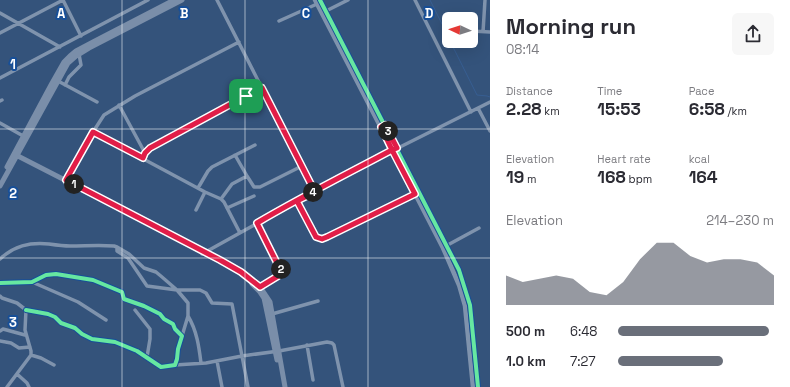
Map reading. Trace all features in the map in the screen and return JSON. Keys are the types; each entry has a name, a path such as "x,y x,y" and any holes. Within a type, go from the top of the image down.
{"main road":[{"path":"0,186 64,62 76,50 174,0"},
{"path":"25,137 68,63 79,54 182,0"},
{"path":"15,156 178,239 240,273 259,288 270,315 285,387"},
{"path":"0,180 15,156"},
{"path":"277,351 282,387"}],"street":[{"path":"0,33 64,0 81,36"},
{"path":"0,78 148,0"},
{"path":"217,0 315,192"},
{"path":"324,12 348,0"},
{"path":"416,0 471,112"},
{"path":"483,32 485,0"},
{"path":"279,21 317,1 324,12 445,247 462,284 478,387"},
{"path":"0,13 60,47"},
{"path":"478,32 490,32"},
{"path":"65,181 104,115 119,105 239,42"},
{"path":"65,85 69,77 80,66 79,54"},
{"path":"58,81 97,102"},
{"path":"143,158 145,153 150,148 262,88"},
{"path":"203,254 297,201 395,149 490,102"},
{"path":"119,105 145,153"},
{"path":"478,108 490,131"},
{"path":"0,123 25,137"},
{"path":"93,132 205,192 221,199 240,233"},
{"path":"198,188 208,171 234,155 255,145"},
{"path":"395,149 415,194 445,247"},
{"path":"234,155 254,187 260,188 302,166"},
{"path":"221,199 232,184 247,176"},
{"path":"196,210 205,192"},
{"path":"297,201 313,234 322,239 415,194"},
{"path":"227,208 254,196"},
{"path":"257,223 281,271 278,276 259,288"},
{"path":"445,247 479,228"},
{"path":"0,259 12,249 26,244 69,246 94,245 117,247 127,252 144,268 156,272 177,290 188,303 188,316 178,349 175,365"},
{"path":"117,247 117,251 128,258 147,286 152,288 177,290 200,290 206,293 212,303 232,304 248,387"},
{"path":"0,283 32,282 50,274 94,280 122,292 124,299 155,310 164,319 173,324 175,329 182,336"},
{"path":"32,282 78,302 106,320"},
{"path":"1,297 17,303 26,310 48,314 55,317 61,323 75,328 82,334 92,339 115,342 137,351 147,356 161,367 201,363 327,342 334,345 342,387"},
{"path":"270,315 318,301"},
{"path":"7,387 31,355 30,347 25,335 26,310"},
{"path":"135,310 150,329 147,356"},
{"path":"188,316 195,331 201,363"},
{"path":"469,325 473,387"},
{"path":"0,331 3,329 25,335"},
{"path":"0,341 10,343 19,348 30,347"},
{"path":"307,345 313,380"},
{"path":"31,355 54,365"},
{"path":"217,360 222,387"},
{"path":"18,374 29,387"}],"waterway":[{"path":"430,0 442,24"},
{"path":"454,48 477,95 490,97"}],"cycle path":[{"path":"320,0 459,270 470,305 478,387"},
{"path":"0,283 32,282 46,275 56,274 93,280 122,292 124,299 144,306 160,314 164,319 173,324 175,329 182,336 175,365 161,367 137,351 115,342 92,339 82,334 75,328 61,323 55,317 48,314 26,310"}],"route":[{"path":"246,96 150,148 145,153 143,158 93,132 66,180 220,260 241,272 260,287 278,276 281,271 257,223 297,201 392,150 381,127 385,125 397,148 392,150 415,194 327,237 322,239 316,237 313,234 297,201 315,192 280,122 262,88 246,96"}]}
